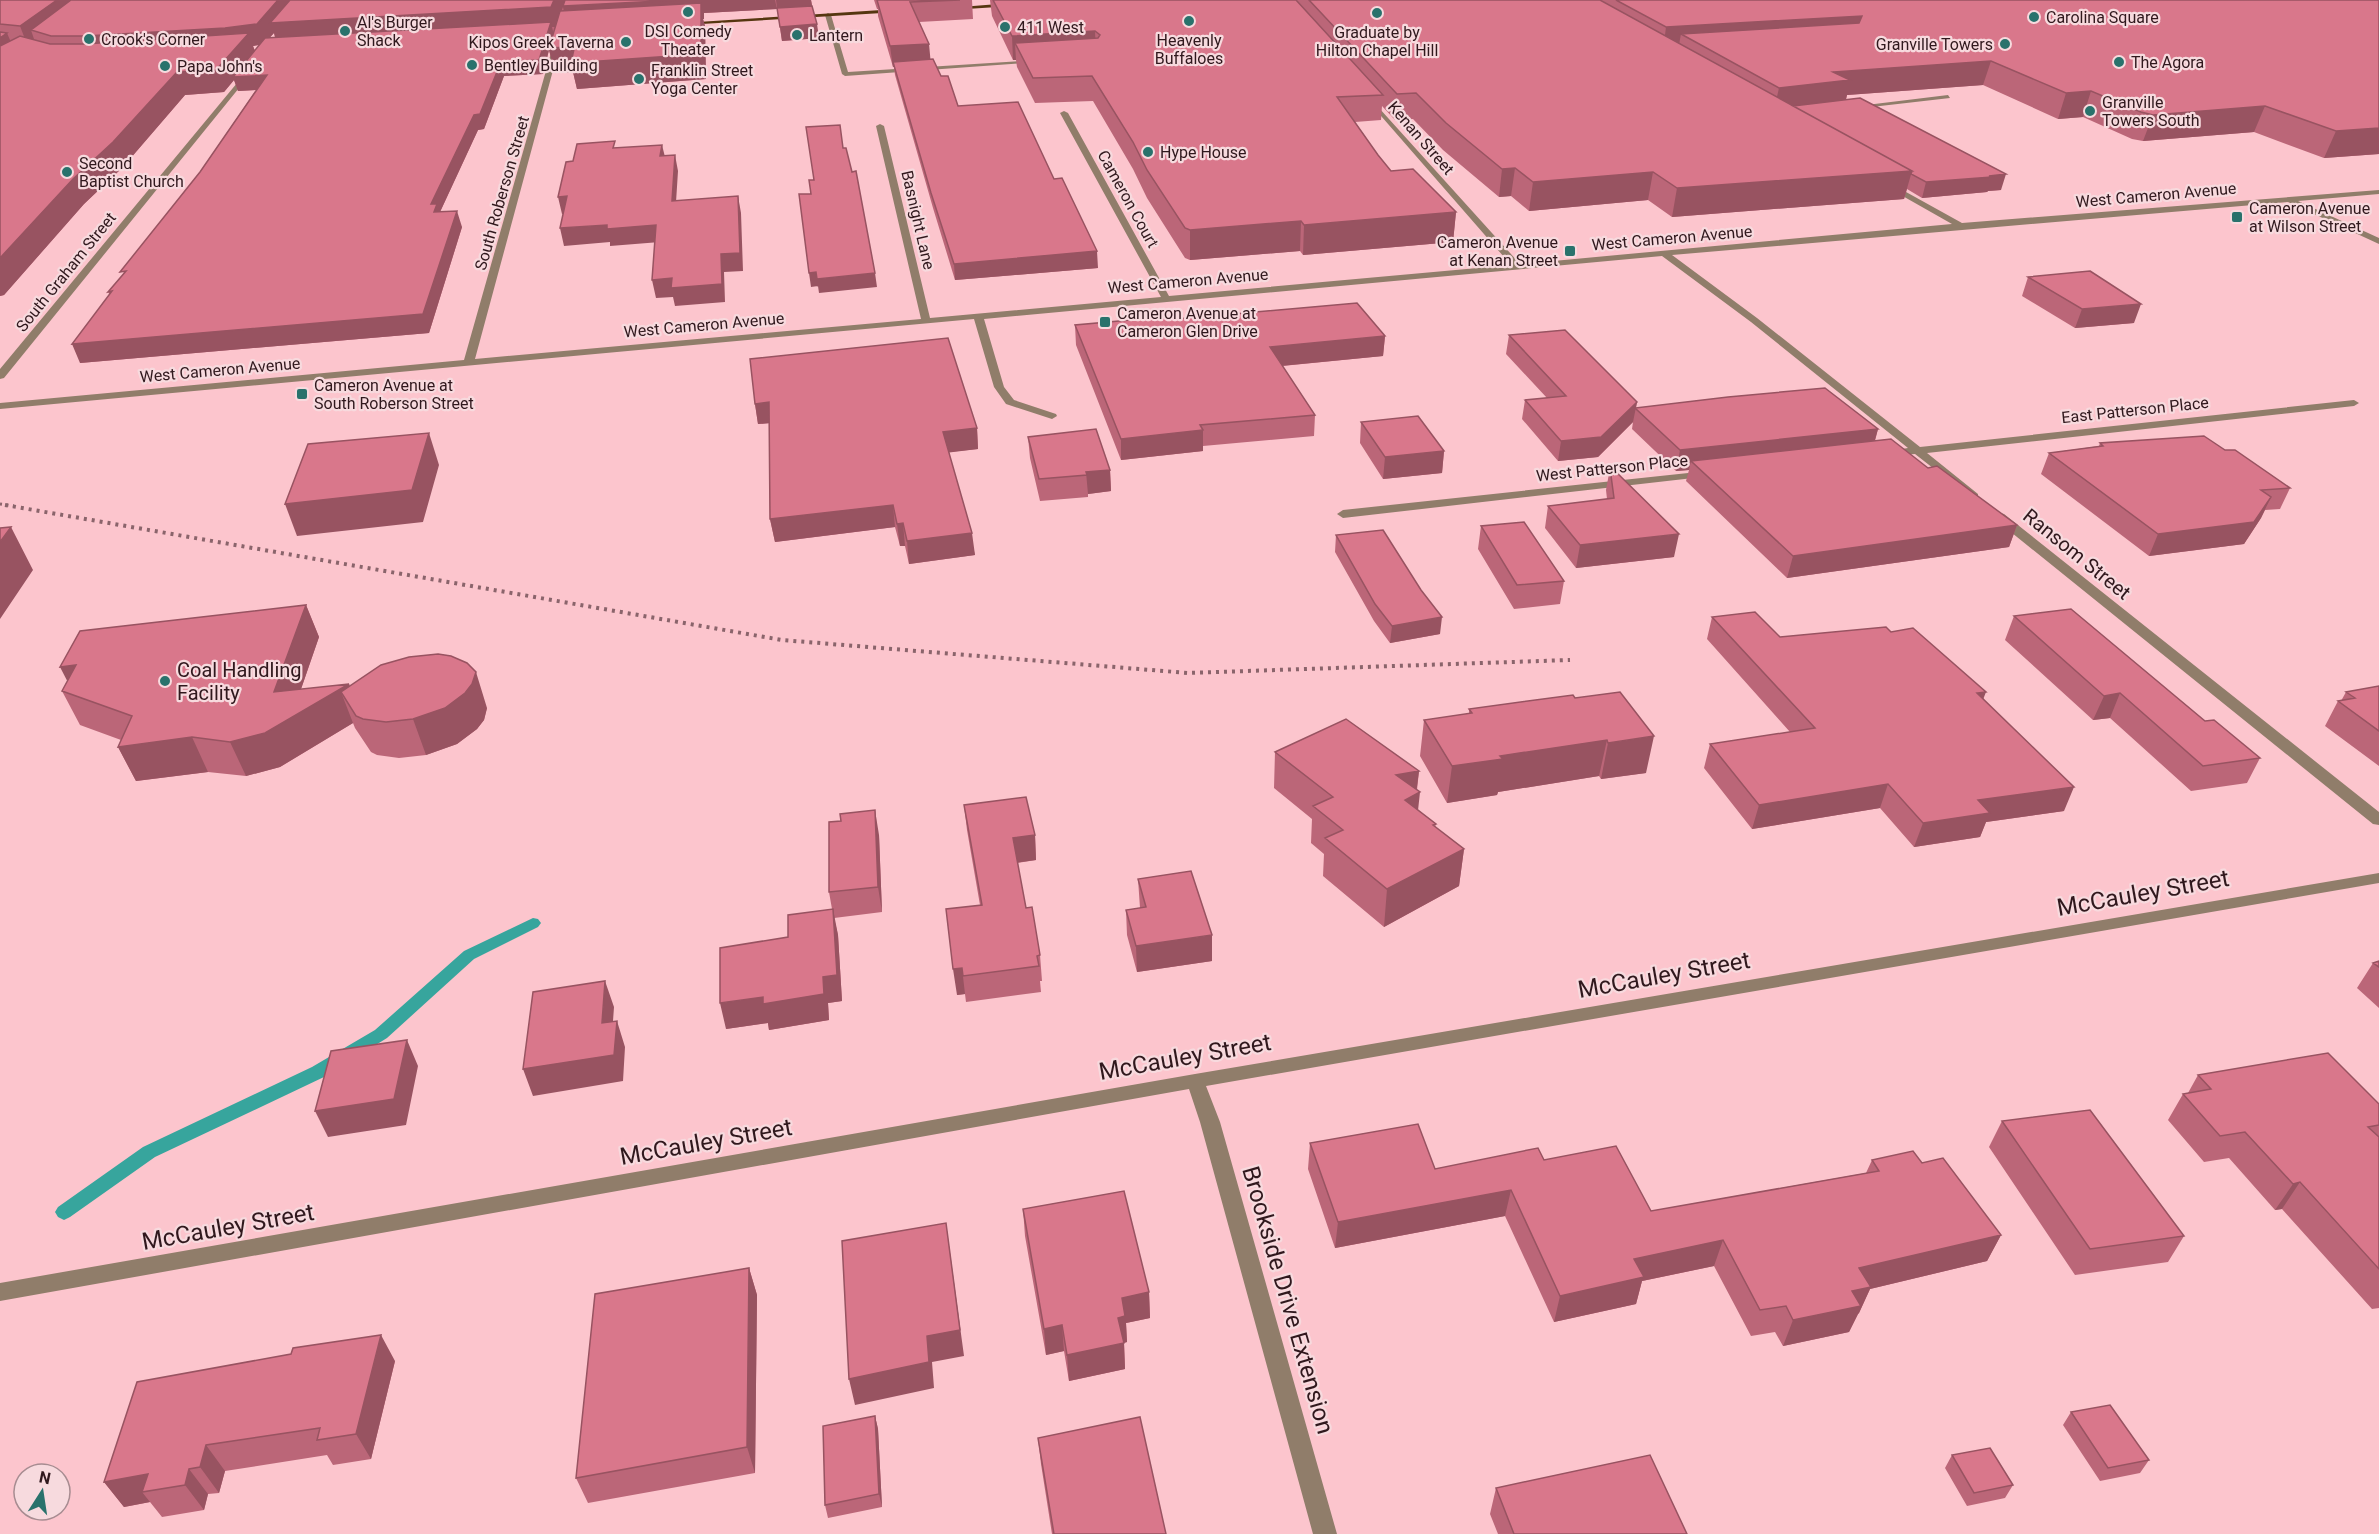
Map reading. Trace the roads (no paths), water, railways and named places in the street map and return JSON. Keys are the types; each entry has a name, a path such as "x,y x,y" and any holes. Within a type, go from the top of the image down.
{"main road":[{"path":"948,9 1018,5"},
{"path":"675,24 902,11"}],"street":[{"name":"South Roberson Street","path":"469,362 569,0"},
{"path":"828,15 845,74 1048,62"},
{"name":"South Graham Street","path":"0,376 252,68"},
{"name":"Kenan Street","path":"1365,94 1517,266"},
{"path":"1849,108 1948,98"},
{"name":"Cameron Court","path":"1064,113 1166,298"},
{"name":"Basnight Lane","path":"880,126 926,321"},
{"path":"1883,181 1961,226"},
{"name":"West Cameron Avenue","path":"0,406 1961,226 2379,192"},
{"path":"2288,200 2379,241"},
{"name":"Ransom Street","path":"1665,254 1754,320 1920,450 2379,820"},
{"path":"978,316 999,387 1010,402 1052,416"},
{"name":"East Patterson Place","path":"1920,450 2354,403"},
{"path":"1873,455 1920,450"},
{"name":"West Patterson Place","path":"1343,514 1720,472"},
{"name":"McCauley Street","path":"0,1292 1195,1080 2379,878"},
{"name":"Brookside Drive Extension","path":"1195,1080 1210,1122 1325,1534"}],"waterway":[{"path":"64,1212 149,1152 318,1072 381,1034 469,955 533,923"}],"railway":[{"path":"0,504 14,506"},
{"path":"5,505 782,640 1188,673 1570,660"}],"place":[{"name":"DSI Comedy Theater","path":"688,12"},
{"name":"Graduate by Hilton Chapel Hill","path":"1377,13"},
{"name":"Carolina Square","path":"2034,17"},
{"name":"Heavenly Buffaloes","path":"1189,21"},
{"name":"411 West","path":"1005,27"},
{"name":"Al's Burger Shack","path":"345,31"},
{"name":"Lantern","path":"797,35"},
{"name":"Crook's Corner","path":"89,39"},
{"name":"Kipos Greek Taverna","path":"626,42"},
{"name":"Granville Towers","path":"2005,44"},
{"name":"The Agora","path":"2119,62"},
{"name":"Bentley Building","path":"472,65"},
{"name":"Papa John's","path":"165,66"},
{"name":"Franklin Street Yoga Center","path":"639,79"},
{"name":"Granville Towers South","path":"2090,111"},
{"name":"Hype House","path":"1148,152"},
{"name":"Second Baptist Church","path":"67,172"},
{"name":"Cameron Avenue at Wilson Street","path":"2237,217"},
{"name":"Cameron Avenue at Kenan Street","path":"1570,251"},
{"name":"Cameron Avenue at Cameron Glen Drive","path":"1105,322"},
{"name":"Cameron Avenue at South Roberson Street","path":"302,394"},
{"name":"Coal Handling Facility","path":"165,681"}]}
